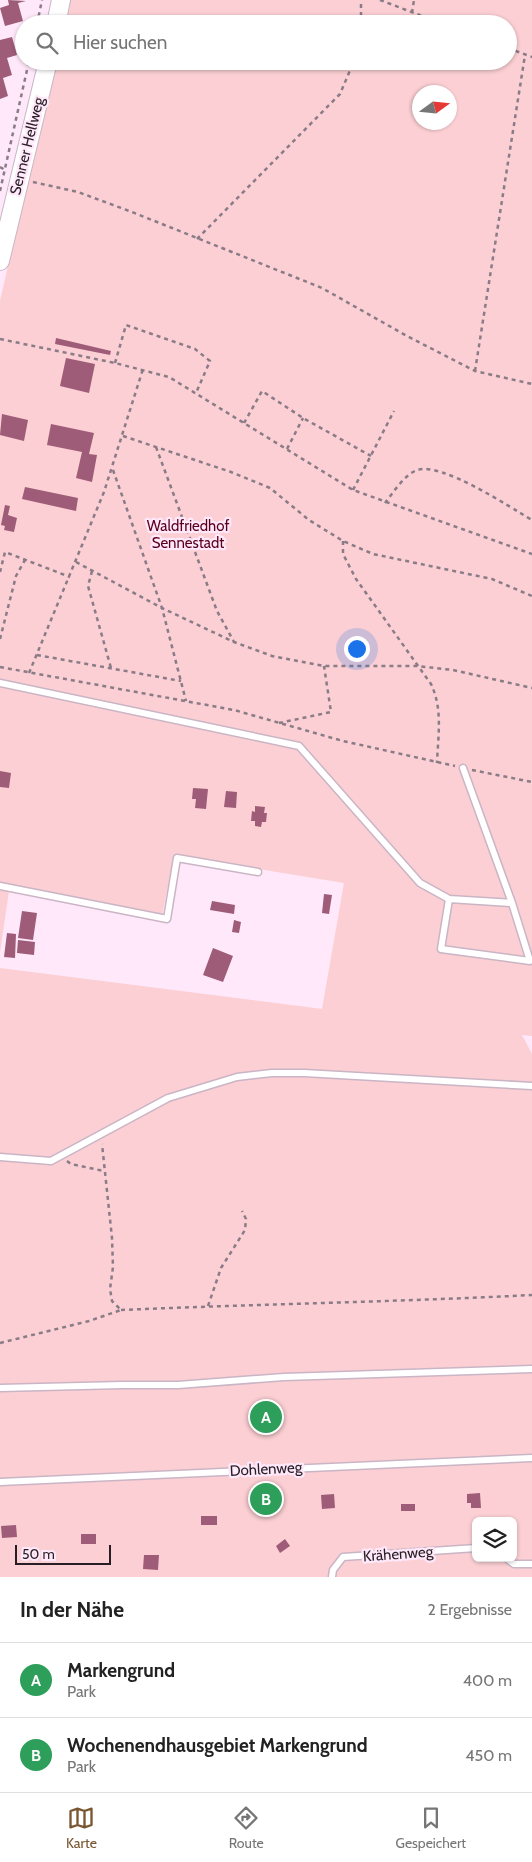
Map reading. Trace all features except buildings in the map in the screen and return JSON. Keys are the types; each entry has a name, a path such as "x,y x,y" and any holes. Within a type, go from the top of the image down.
{"street":[{"path":"58,15 61,0"},
{"name":"Senner Hellweg","path":"0,261 12,174 45,70"}],"lane":[{"path":"0,683 299,746 420,883 449,898 512,902"},
{"path":"449,898 441,949 530,961 512,902 463,768"},
{"path":"0,886 167,919 177,858 258,872"},
{"path":"0,1157 51,1161 168,1098 237,1077 272,1073 532,1086"},
{"path":"0,1388 122,1384 178,1386 284,1377 532,1369"},
{"name":"Dohlenweg","path":"0,1482 532,1458"},
{"name":"Krähenweg","path":"332,1577 333,1570 343,1557 472,1548"},
{"path":"511,1562 514,1564 532,1564"}],"path":[{"path":"39,15 42,0"},
{"path":"361,0 361,15"},
{"path":"380,0 418,15"},
{"path":"412,13 414,0"},
{"path":"517,52 532,57"},
{"path":"475,371 525,55"},
{"path":"0,191 12,174 28,70"},
{"path":"197,239 340,94 350,70"},
{"path":"0,167 12,174 78,192 322,288 406,336 475,371 532,384"},
{"path":"115,362 126,325 194,349 210,361 196,393"},
{"path":"0,339 115,362 169,377 353,490 384,503 532,554"},
{"path":"29,673 70,577 112,469 143,369"},
{"path":"244,423 262,391 302,418 371,456"},
{"path":"353,490 394,411"},
{"path":"287,450 302,418"},
{"path":"123,436 231,472 270,488 309,520 343,541 373,554 492,579 532,596"},
{"path":"156,447 217,611 234,642"},
{"path":"112,469 162,608 186,701"},
{"path":"384,503 416,470 431,469 456,478 532,520"},
{"path":"343,541 343,554 356,578 437,697 439,710 437,763"},
{"path":"0,572 5,552 70,577"},
{"path":"0,639 16,576 25,560"},
{"path":"76,562 162,608 234,642 272,656 324,666 417,666 453,670 532,688"},
{"path":"92,571 88,586 111,669"},
{"path":"37,654 182,681"},
{"path":"279,723 331,712 324,666"},
{"path":"0,667 186,701 437,763 532,782"},
{"path":"101,1134 112,1238 110,1289 112,1301 121,1310"},
{"path":"63,1156 71,1164 104,1170"},
{"path":"208,1306 221,1268 245,1230 246,1219 242,1211"},
{"path":"0,1343 89,1321 121,1310 208,1306 330,1304 532,1295"}],"green space":[{"name":"Waldfriedhof Sennestadt","path":"68,0 532,0 532,1036 522,1035 532,1054 532,1577 0,1577 0,968 322,1009 344,883 174,855 162,916 0,883 0,301 53,70 517,70 517,15 66,15"},
{"path":"0,889 9,891 0,952"}],"place":[{"name":"Markengrund","path":"266,1417"},
{"name":"Wochenendhausgebiet Markengrund","path":"266,1499"}]}
